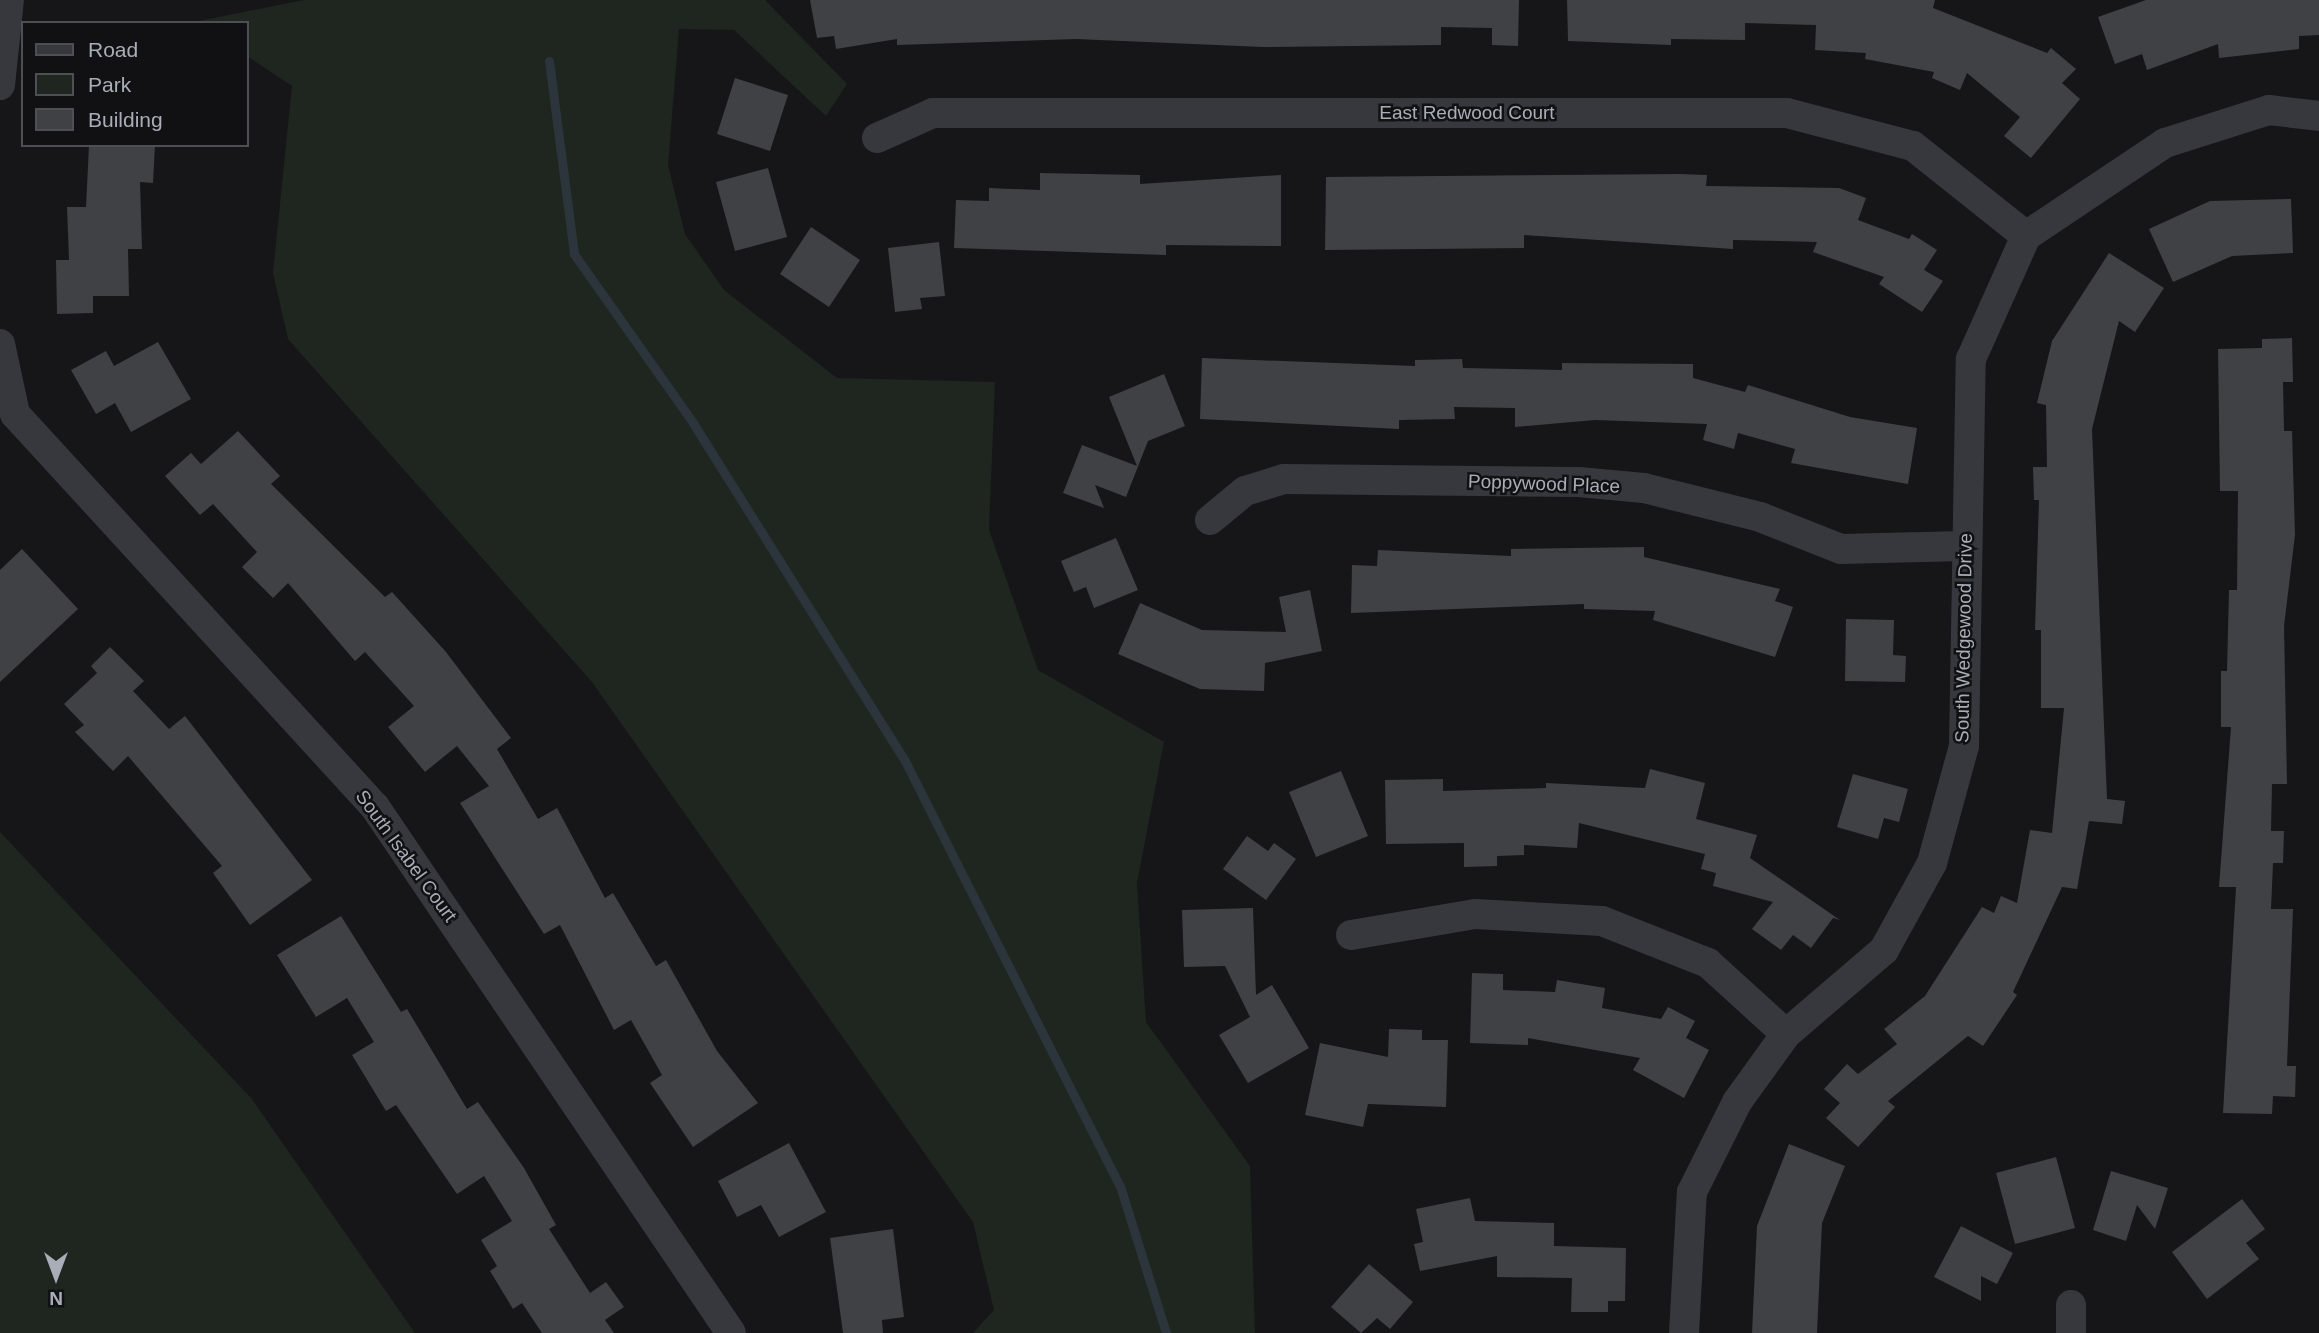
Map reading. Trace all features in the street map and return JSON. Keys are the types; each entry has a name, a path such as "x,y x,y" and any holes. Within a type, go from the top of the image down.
{"street":[{"path":"0,85 9,0"},
{"path":"2026,236 2165,143 2269,110 2319,116"},
{"name":"East Redwood Court","path":"877,138 933,113 1787,113 1913,146 2026,236"},
{"name":"South Wedgewood Drive","path":"1684,1333 1692,1192 1737,1102 1786,1034 1884,950 1932,863 1964,746 1964,546 1971,359 2026,236"},
{"name":"South Isabel Court","path":"0,344 15,414 375,807 731,1333"},
{"name":"Poppywood Place","path":"1210,520 1245,491 1284,479 1579,482 1644,488 1760,517 1841,549 1964,546"},
{"path":"1351,935 1475,914 1602,921 1708,963 1786,1034"}],"green space":[{"path":"304,0 765,0 847,84 826,116 734,30 679,29 668,165 685,234 724,290 837,378 995,382 989,530 1038,670 1164,742 1137,883 1146,1022 1250,1166 1255,1333 973,1333 994,1310 973,1222 592,682 288,339 273,273 292,86 248,57 248,21 199,21"},
{"path":"0,832 251,1098 415,1333 0,1333"}],"building":[{"path":"810,0 1519,0 1518,46 1492,45 1492,28 1441,27 1441,45 1263,47 1076,39 897,45 897,39 836,49 834,36 817,38"},
{"path":"1567,0 1935,0 1933,8 2047,53 2051,48 2076,69 2062,83 2080,99 2031,158 2004,136 2020,117 1967,73 1960,90 1932,78 1934,72 1865,59 1866,53 1815,50 1816,25 1745,23 1745,40 1671,39 1671,45 1568,41"},
{"path":"2146,0 2319,0 2319,35 2299,36 2299,49 2219,58 2218,44 2147,70 2142,54 2115,64 2098,17"},
{"path":"735,78 788,95 770,151 717,134"},
{"path":"89,147 155,147 153,183 140,182 142,249 128,249 129,296 93,296 93,313 57,314 56,260 69,260 67,207 86,207"},
{"path":"768,168 787,237 735,251 716,182"},
{"path":"1040,173 1140,175 1140,184 1281,175 1281,246 1166,245 1166,255 954,248 956,200 989,201 989,188 1040,190"},
{"path":"1707,175 1706,186 1839,188 1866,198 1858,220 1909,239 1912,234 1937,250 1924,270 1943,281 1922,312 1879,284 1884,277 1813,252 1817,242 1733,240 1733,249 1524,235 1524,248 1325,250 1326,177"},
{"path":"2291,199 2293,253 2232,256 2173,282 2149,229 2210,201"},
{"path":"811,227 860,260 829,307 780,274"},
{"path":"939,242 945,296 920,298 922,309 895,312 888,248"},
{"path":"2109,253 2164,288 2135,332 2119,321 2092,429 2107,799 2125,801 2122,824 2089,821 2077,889 2062,887 2013,992 2017,995 1983,1046 1968,1036 1888,1101 1895,1107 1858,1147 1826,1118 1840,1103 1824,1089 1847,1064 1858,1074 1897,1044 1884,1029 1925,996 1982,907 1994,913 2001,896 2017,903 2030,830 2052,833 2064,708 2041,708 2041,630 2035,630 2039,500 2034,500 2033,467 2047,467 2046,405 2037,403 2052,341"},
{"path":"2292,338 2293,382 2283,382 2284,431 2292,431 2295,535 2284,626 2287,784 2272,784 2271,831 2284,831 2283,863 2273,863 2271,909 2293,909 2287,1066 2296,1066 2295,1097 2273,1096 2272,1114 2223,1113 2236,887 2219,887 2231,727 2221,727 2221,671 2227,671 2229,590 2237,590 2238,491 2220,491 2218,349 2262,348 2262,339"},
{"path":"158,342 191,399 131,432 115,403 96,414 71,370 106,351 114,366"},
{"path":"1202,358 1415,366 1415,360 1462,359 1463,368 1562,370 1562,363 1693,364 1693,378 1745,392 1748,385 1850,417 1917,428 1908,484 1791,463 1795,449 1738,433 1734,449 1703,440 1707,424 1595,420 1515,427 1515,408 1454,407 1455,419 1399,420 1399,429 1200,419"},
{"path":"1164,374 1185,426 1148,441 1126,497 1095,485 1104,508 1063,493 1082,445 1137,466 1109,397"},
{"path":"238,431 280,476 271,484 385,597 392,592 446,652 511,738 497,749 538,819 557,808 605,898 613,893 656,966 666,960 717,1051 758,1103 693,1147 650,1083 662,1075 631,1020 614,1030 560,925 544,934 460,803 489,786 457,746 425,772 388,727 414,706 365,652 355,661 288,583 273,598 242,567 257,552 213,504 200,515 165,476 191,453 201,464"},
{"path":"1116,538 1138,590 1094,608 1086,587 1074,592 1061,561"},
{"path":"1644,547 1644,557 1780,589 1775,601 1793,607 1775,657 1653,620 1655,611 1584,609 1584,604 1351,613 1352,565 1377,566 1378,550 1511,556 1511,549"},
{"path":"22,549 78,609 0,682 0,570"},
{"path":"1310,590 1322,651 1265,663 1264,691 1200,689 1118,654 1140,603 1202,630 1286,632 1279,597"},
{"path":"1846,619 1894,620 1893,655 1906,656 1905,682 1845,681"},
{"path":"110,647 144,681 133,691 169,729 185,716 312,880 250,925 213,873 222,866 128,756 113,771 75,732 84,725 64,704 97,673 91,666"},
{"path":"1650,769 1705,783 1696,819 1757,835 1750,858 1840,920 1833,918 1811,948 1793,935 1781,950 1752,929 1773,902 1713,886 1716,873 1701,869 1705,854 1579,823 1577,848 1524,845 1524,855 1497,856 1497,866 1464,867 1464,843 1386,844 1385,780 1443,779 1443,791 1546,788 1546,783 1645,788"},
{"path":"1341,771 1368,836 1316,857 1289,792"},
{"path":"1853,774 1908,789 1899,822 1884,818 1878,839 1837,827"},
{"path":"1247,836 1268,851 1274,843 1296,859 1266,900 1223,869"},
{"path":"1253,908 1256,995 1272,985 1309,1048 1248,1083 1219,1035 1250,1017 1225,966 1184,967 1182,910"},
{"path":"341,916 401,1012 407,1009 467,1109 478,1102 524,1168 556,1225 549,1229 590,1293 606,1282 624,1307 605,1320 614,1333 542,1333 522,1303 513,1309 490,1271 497,1266 481,1240 512,1221 484,1176 457,1194 396,1105 386,1111 352,1055 374,1042 347,998 316,1017 277,955"},
{"path":"1472,973 1503,974 1503,990 1555,992 1557,980 1605,988 1602,1008 1661,1019 1668,1007 1695,1021 1686,1038 1709,1050 1684,1098 1633,1070 1640,1058 1528,1038 1528,1045 1470,1043"},
{"path":"1389,1029 1422,1030 1422,1040 1448,1040 1446,1107 1368,1104 1363,1127 1305,1115 1320,1043 1388,1057"},
{"path":"789,1143 826,1212 779,1237 761,1205 737,1217 718,1181"},
{"path":"1789,1144 1845,1166 1822,1223 1817,1333 1752,1333 1757,1226"},
{"path":"2056,1157 2075,1228 2015,1244 1996,1173"},
{"path":"2111,1171 2168,1188 2155,1229 2137,1205 2126,1241 2093,1230"},
{"path":"1470,1198 1475,1221 1554,1223 1554,1246 1626,1248 1625,1301 1608,1301 1608,1312 1571,1312 1572,1278 1497,1277 1497,1256 1420,1271 1414,1244 1423,1242 1416,1209"},
{"path":"2242,1199 2265,1229 2246,1243 2259,1259 2207,1299 2172,1252"},
{"path":"1961,1226 2013,1253 1997,1284 1981,1276 1981,1301 1934,1277"},
{"path":"893,1229 904,1317 882,1320 883,1333 843,1333 830,1238"},
{"path":"1369,1264 1413,1302 1390,1329 1377,1318 1361,1333 1331,1307"}],"waterway":[{"path":"549,61 574,254 693,423 905,761 1120,1186 1166,1333"}]}
